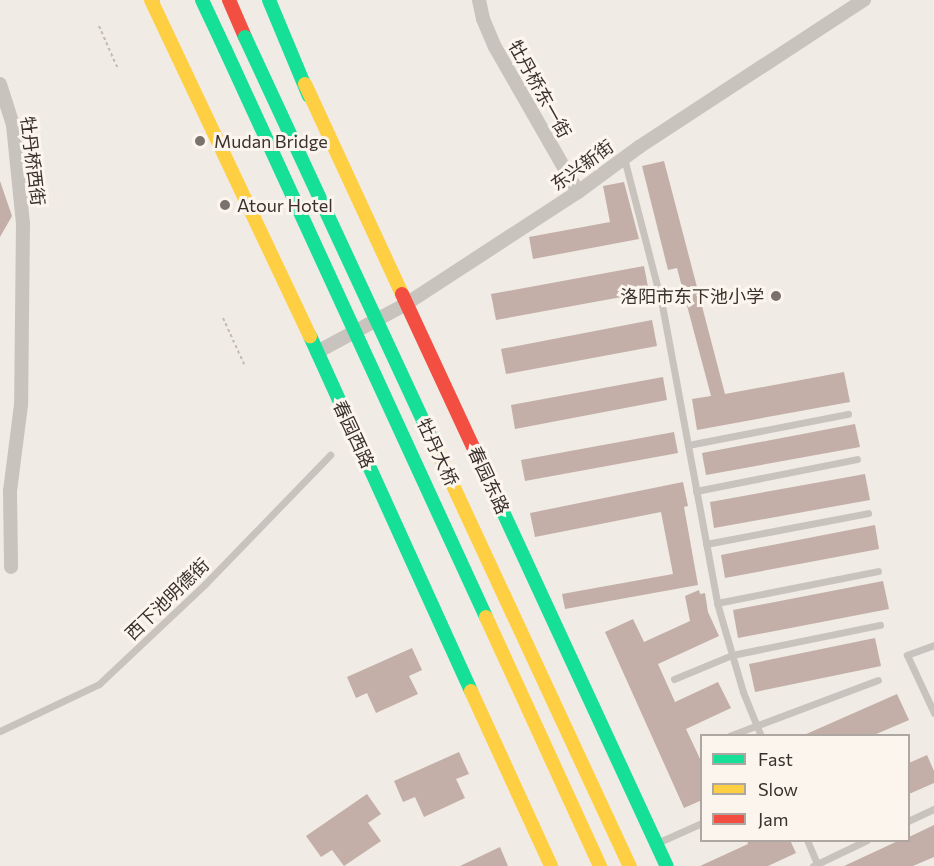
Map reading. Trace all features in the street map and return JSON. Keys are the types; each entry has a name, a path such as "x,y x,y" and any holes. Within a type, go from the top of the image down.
{"main road":[{"name":"牡丹大桥","path":"202,0 600,866"},
{"name":"牡丹大桥","path":"229,0 630,866"},
{"path":"269,0 309,96"},
{"path":"279,0 309,96"},
{"name":"春园西路","path":"152,1 317,352 551,866"},
{"name":"春园东路","path":"309,96 668,866"}],"street":[{"name":"牡丹桥东一街","path":"479,0 483,19 495,47 578,192"},
{"name":"东兴新街","path":"317,352 406,304 578,192 624,158 864,0"},
{"name":"牡丹桥西街","path":"0,84 13,125 23,223 21,405 5,491 5,533 11,567"}],"lane":[{"path":"624,158 662,305 717,603 742,692 761,734"},
{"path":"688,445 848,414"},
{"name":"西下池明德街","path":"0,731 99,684 205,584 330,454"},
{"path":"696,491 857,459"},
{"path":"706,544 868,513"},
{"path":"717,603 878,571"},
{"path":"674,679 732,655 880,625"},
{"path":"934,645 907,655 934,713"},
{"path":"731,734 878,680"},
{"path":"910,821 934,809"},
{"path":"657,843 700,824"},
{"path":"808,842 816,865 863,842"}],"path":[{"path":"99,26 118,69"},
{"path":"223,318 244,364"}],"building":[{"path":"664,161 725,394 844,372 850,402 697,430 692,399 711,396 677,268 668,270 642,166"},
{"path":"0,181 12,216 0,237"},
{"path":"624,182 639,239 533,259 529,237 610,222 603,186"},
{"path":"644,266 649,292 496,320 491,294"},
{"path":"652,320 657,346 506,374 501,349"},
{"path":"663,377 667,400 515,429 511,405"},
{"path":"855,424 860,447 706,475 702,453"},
{"path":"674,432 678,453 525,481 521,460"},
{"path":"865,474 870,500 714,528 710,502"},
{"path":"683,482 688,506 684,507 698,585 565,609 562,594 673,574 661,512 535,537 530,513"},
{"path":"875,525 879,549 725,578 721,555"},
{"path":"883,581 889,609 738,638 733,610"},
{"path":"699,590 700,594 705,593 708,612 719,636 658,664 675,702 718,682 731,708 686,729 700,759 700,801 684,808 605,632 633,619 644,642 690,621 685,596"},
{"path":"875,638 881,666 755,692 749,664"},
{"path":"412,648 422,670 409,676 418,694 376,713 367,693 356,698 347,677"},
{"path":"897,694 909,720 876,734 806,734"},
{"path":"459,752 469,774 456,779 465,798 424,817 415,797 403,802 394,781"},
{"path":"927,755 934,771 934,783 910,794 910,763"},
{"path":"367,794 381,814 368,823 381,841 344,866 332,850 321,857 306,836"},
{"path":"934,825 934,857 913,866 844,866 896,842 910,842 910,837"},
{"path":"748,842 791,842 796,853 768,866 700,866 748,844"},
{"path":"500,847 508,866 460,866"}],"traffic: fast":[{"path":"152,0 153,4"},
{"path":"202,0 225,49"},
{"path":"269,0 309,96"},
{"path":"245,37 437,451"},
{"path":"225,49 486,617"},
{"path":"310,336 471,691"},
{"path":"498,501 667,866"}],"traffic: slow":[{"path":"151,0 310,336"},
{"path":"305,84 402,294"},
{"path":"437,451 630,866"},
{"path":"486,617 600,866"},
{"path":"471,691 551,866"}],"traffic: jam":[{"path":"229,0 245,37"},
{"path":"402,294 498,501"}],"place":[{"name":"Mudan Bridge","path":"200,141"},
{"name":"Atour Hotel","path":"225,205"},
{"name":"洛阳市东下池小学","path":"776,296"}]}
